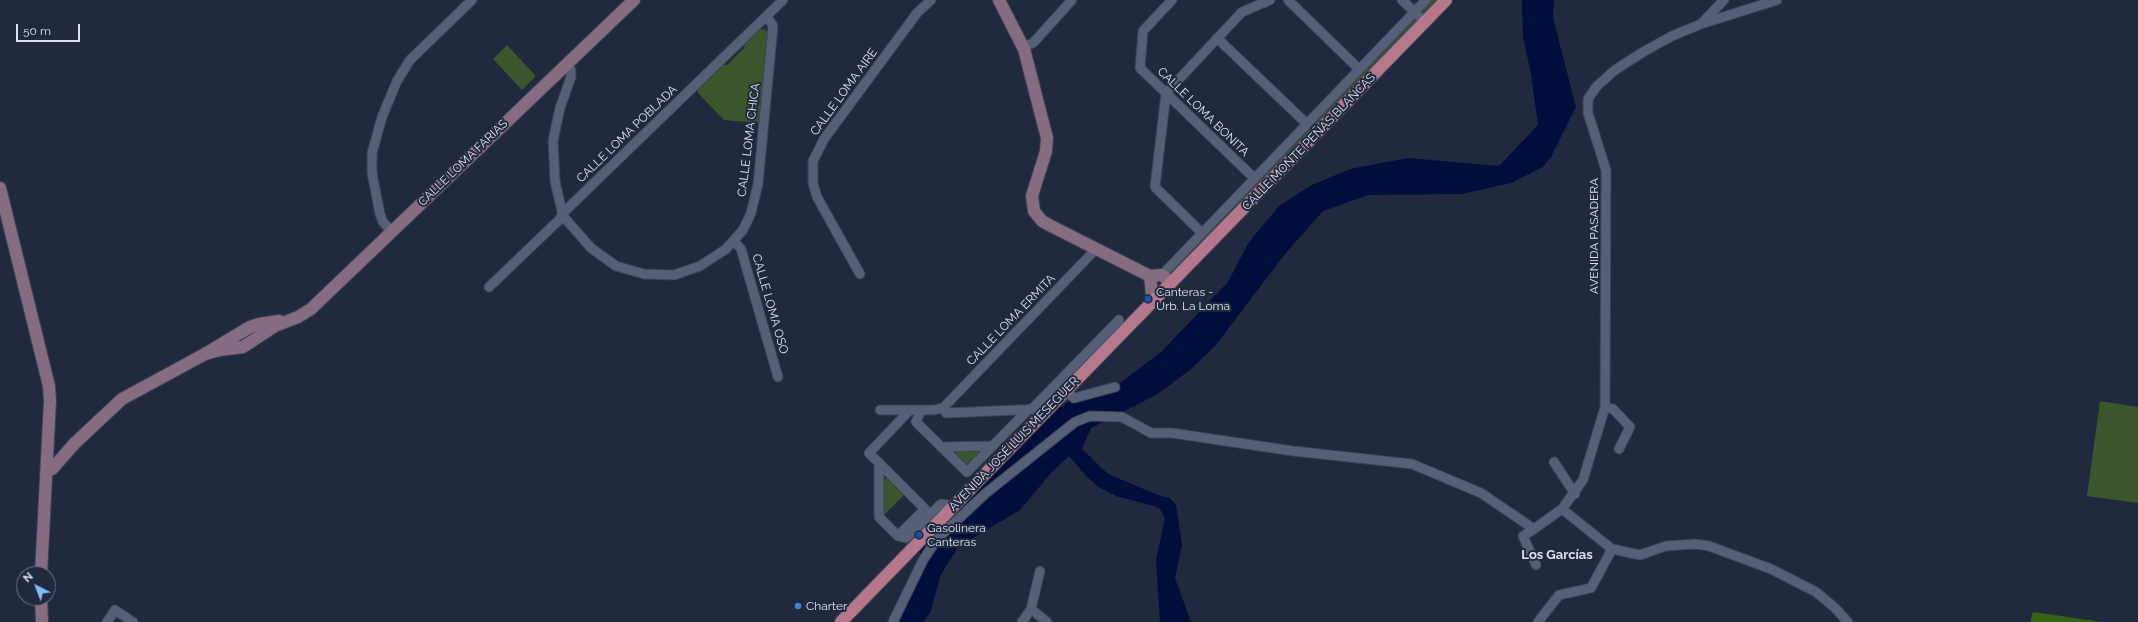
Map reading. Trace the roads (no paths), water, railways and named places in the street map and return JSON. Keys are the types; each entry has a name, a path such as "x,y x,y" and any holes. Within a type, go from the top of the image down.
{"main road":[{"name":"CALLE LOMA FARIAS","path":"47,471 52,469 75,443 122,399 205,354 220,350 243,347 268,330 311,309 634,0"},
{"path":"999,0 1023,47 1048,138 1046,152 1032,196 1032,207 1042,221 1096,249 1171,284"},
{"name":"CALLE MONTE PEÑAS BLANCAS","path":"1171,284 1446,0"},
{"path":"0,188 49,386 50,401 41,566"},
{"path":"1156,276 1152,295 1156,299"},
{"name":"AVENIDA JOSÉ LUIS MESEGUER","path":"840,622 1171,284"},
{"path":"41,606 42,622"}],"street":[{"path":"392,232 384,222 379,211 372,174 372,153 382,117 395,85 410,60 472,0"},
{"name":"CALLE LOMA POBLADA","path":"489,287 563,216 566,210 783,0"},
{"name":"CALLE LOMA AIRE","path":"860,274 817,197 813,182 813,161 824,139 917,13 931,0"},
{"path":"1023,47 1033,43 1072,0"},
{"name":"CALLE LOMA BONITA","path":"1172,0 1143,31 1140,68 1254,178"},
{"path":"1202,233 1155,187 1166,93 1242,12 1270,0"},
{"path":"1288,0 1359,69"},
{"path":"1402,0 1425,22"},
{"name":"CALLE MONTE PEÑAS BLANCAS","path":"1156,276 1202,233 1426,0"},
{"name":"AVENIDA PASADERA","path":"1534,529 1562,509 1575,494 1583,480 1605,407 1606,170 1588,113 1588,99 1596,86 1615,70 1672,36 1701,24 1724,0"},
{"path":"1701,24 1778,0"},
{"name":"CALLE LOMA CHICA","path":"567,64 572,74 560,108 553,148 555,182 563,216 584,242 602,257 620,268 644,274 665,276 691,270 712,259 734,241 749,218 758,184 773,26 767,16"},
{"path":"1217,38 1307,124"},
{"name":"CALLE LOMA OSO","path":"734,241 741,249 778,377"},
{"name":"CALLE LOMA ERMITA","path":"943,408 1096,249"},
{"path":"921,410 916,422 967,472 1119,320"},
{"path":"1066,391 1074,398 1115,387"},
{"path":"1605,407 1613,408 1630,427 1619,449"},
{"path":"880,410 921,410 943,408 946,413 1040,409 1044,413"},
{"path":"902,537 926,509 868,453 910,410"},
{"path":"893,622 923,560 937,539 992,488 1075,422 1090,416 1122,417 1151,433 1172,433 1293,451 1412,464 1481,493 1534,529 1523,536 1536,565"},
{"path":"941,447 992,446"},
{"path":"1554,462 1575,494"},
{"path":"879,464 879,517 902,537"},
{"path":"902,537 940,504 955,506"},
{"path":"1562,509 1612,549 1640,555 1657,548 1674,544 1695,544 1709,546 1771,569 1796,580 1816,592 1834,607 1848,622"},
{"path":"1538,622 1559,595 1591,588 1612,549"},
{"path":"1022,622 1031,609 1040,571"},
{"path":"1031,609 1047,622"},
{"path":"108,622 115,610 133,622"}],"water":[{"path":"1522,0 1554,0 1553,18 1576,107 1551,157 1543,167 1511,183 1462,194 1368,195 1323,211 1285,254 1215,346 1190,370 1156,395 1091,428 1082,449 1108,474 1158,495 1170,498 1176,505 1182,545 1175,578 1191,622 1160,622 1156,560 1165,518 1160,509 1116,496 1099,487 1087,477 1069,456 1051,473 1020,510 959,546 941,574 930,613 923,622 890,622 922,556 918,550 1047,416 1074,398 1115,387 1161,352 1228,282 1249,242 1279,206 1312,185 1350,169 1408,158 1499,166 1538,125 1531,74 1523,37"}],"place":[{"name":"Canteras - Urb. La Loma","path":"1148,299"},
{"name":"Gasolinera Canteras","path":"919,535"},
{"name":"Charter","path":"798,606"}],"district":[{"name":"Los Garcías","path":"1557,555"}]}
